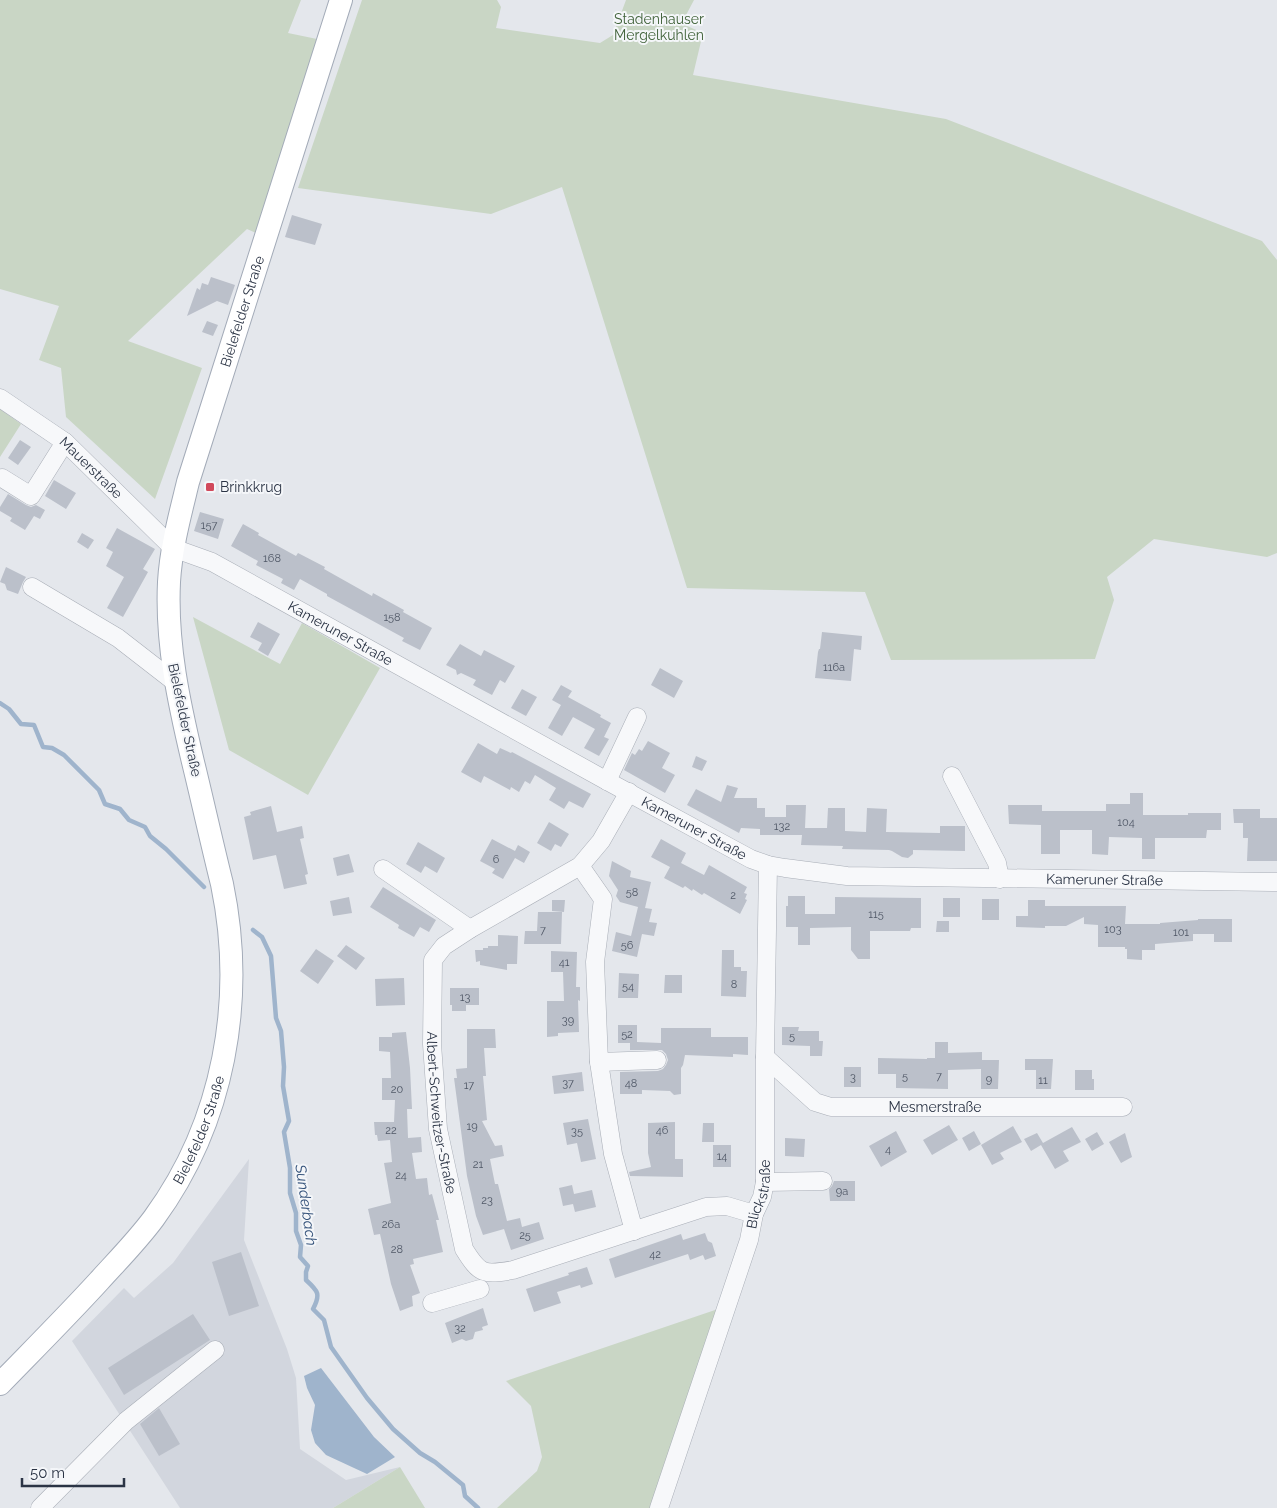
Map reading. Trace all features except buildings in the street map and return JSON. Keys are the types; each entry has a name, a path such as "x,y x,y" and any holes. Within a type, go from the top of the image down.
{"main road":[{"name":"Bielefelder Straße","path":"0,1384 128,1250 154,1218 175,1188 200,1137 212,1105 222,1069 228,1037 232,987 231,943 222,884 176,683 171,646 169,582 173,548 188,482 341,0"}],"street":[{"name":"Mauerstraße","path":"0,398 65,442 173,548"},
{"path":"2,478 30,496 65,442"},
{"name":"Kameruner Straße","path":"173,548 212,562 607,781 751,859 768,865 835,875 1277,882"},
{"path":"32,588 118,638 176,683"},
{"path":"607,781 637,716"},
{"path":"952,776 997,863 1000,879"},
{"name":"Albert-Schweitzer-Straße","path":"481,1271 472,1263 464,1249 438,1129 432,1044 433,960 444,946 470,929 580,866 601,841 628,792"},
{"name":"Blickstraße","path":"660,1508 749,1240 754,1214 762,1197 765,1182 768,865"},
{"path":"580,866 603,899 595,962 599,1062 612,1154 634,1231"},
{"path":"383,869 470,929"},
{"name":"Mesmerstraße","path":"765,1057 815,1102 831,1107 1123,1107"},
{"path":"599,1062 657,1060"},
{"path":"765,1182 824,1181"},
{"path":"432,1303 480,1295 481,1271 496,1273 513,1270 706,1206 727,1206 754,1214"},
{"path":"40,1508 126,1421 215,1350"}],"shaded area":[{"path":"249,1159 244,1240 287,1349 296,1378 300,1449 346,1480 400,1467 333,1508 180,1508 72,1341 124,1288 134,1298 173,1263"}],"green space":[{"path":"0,0 301,0 288,33 317,39 256,233 247,229 128,341 202,368 155,499 66,417 61,368 39,360 59,306 0,289"},
{"name":"Stadenhauser Mergelkuhlen","path":"362,0 497,0 501,7 496,28 600,43 613,35 626,0 694,0 685,17 685,25 703,33 693,75 946,119 1262,241 1277,260 1277,553 1267,557 1154,539 1107,577 1114,600 1095,659 891,660 865,592 687,588 562,187 491,214 298,188"},
{"path":"0,409 21,424 0,457"},
{"path":"193,617 280,664 302,623 380,668 308,795 229,750"},
{"path":"718,1309 650,1508 497,1508 537,1471 542,1457 531,1406 506,1381"},
{"path":"400,1467 425,1508 333,1508"}],"water":[{"path":"321,1368 374,1437 395,1457 367,1474 326,1455 315,1443 311,1430 315,1405 304,1376"}],"waterway":[{"name":"Sunderbach","path":"0,703 9,709 21,724 34,725 43,747 52,748 64,755 99,790 105,804 120,809 129,820 145,827 150,836 166,849 204,887"},
{"name":"Sunderbach","path":"253,930 262,937 271,956 276,1018 281,1031 284,1067 283,1086 289,1121 284,1132 290,1168 290,1193 296,1213 296,1231 301,1245 300,1257 308,1266 306,1280 317,1293 317,1300 313,1309 324,1320 331,1347 367,1398 393,1429 420,1453 435,1462 463,1485 465,1496 478,1508"}],"place":[{"name":"Brinkkrug","path":"210,487"}]}
